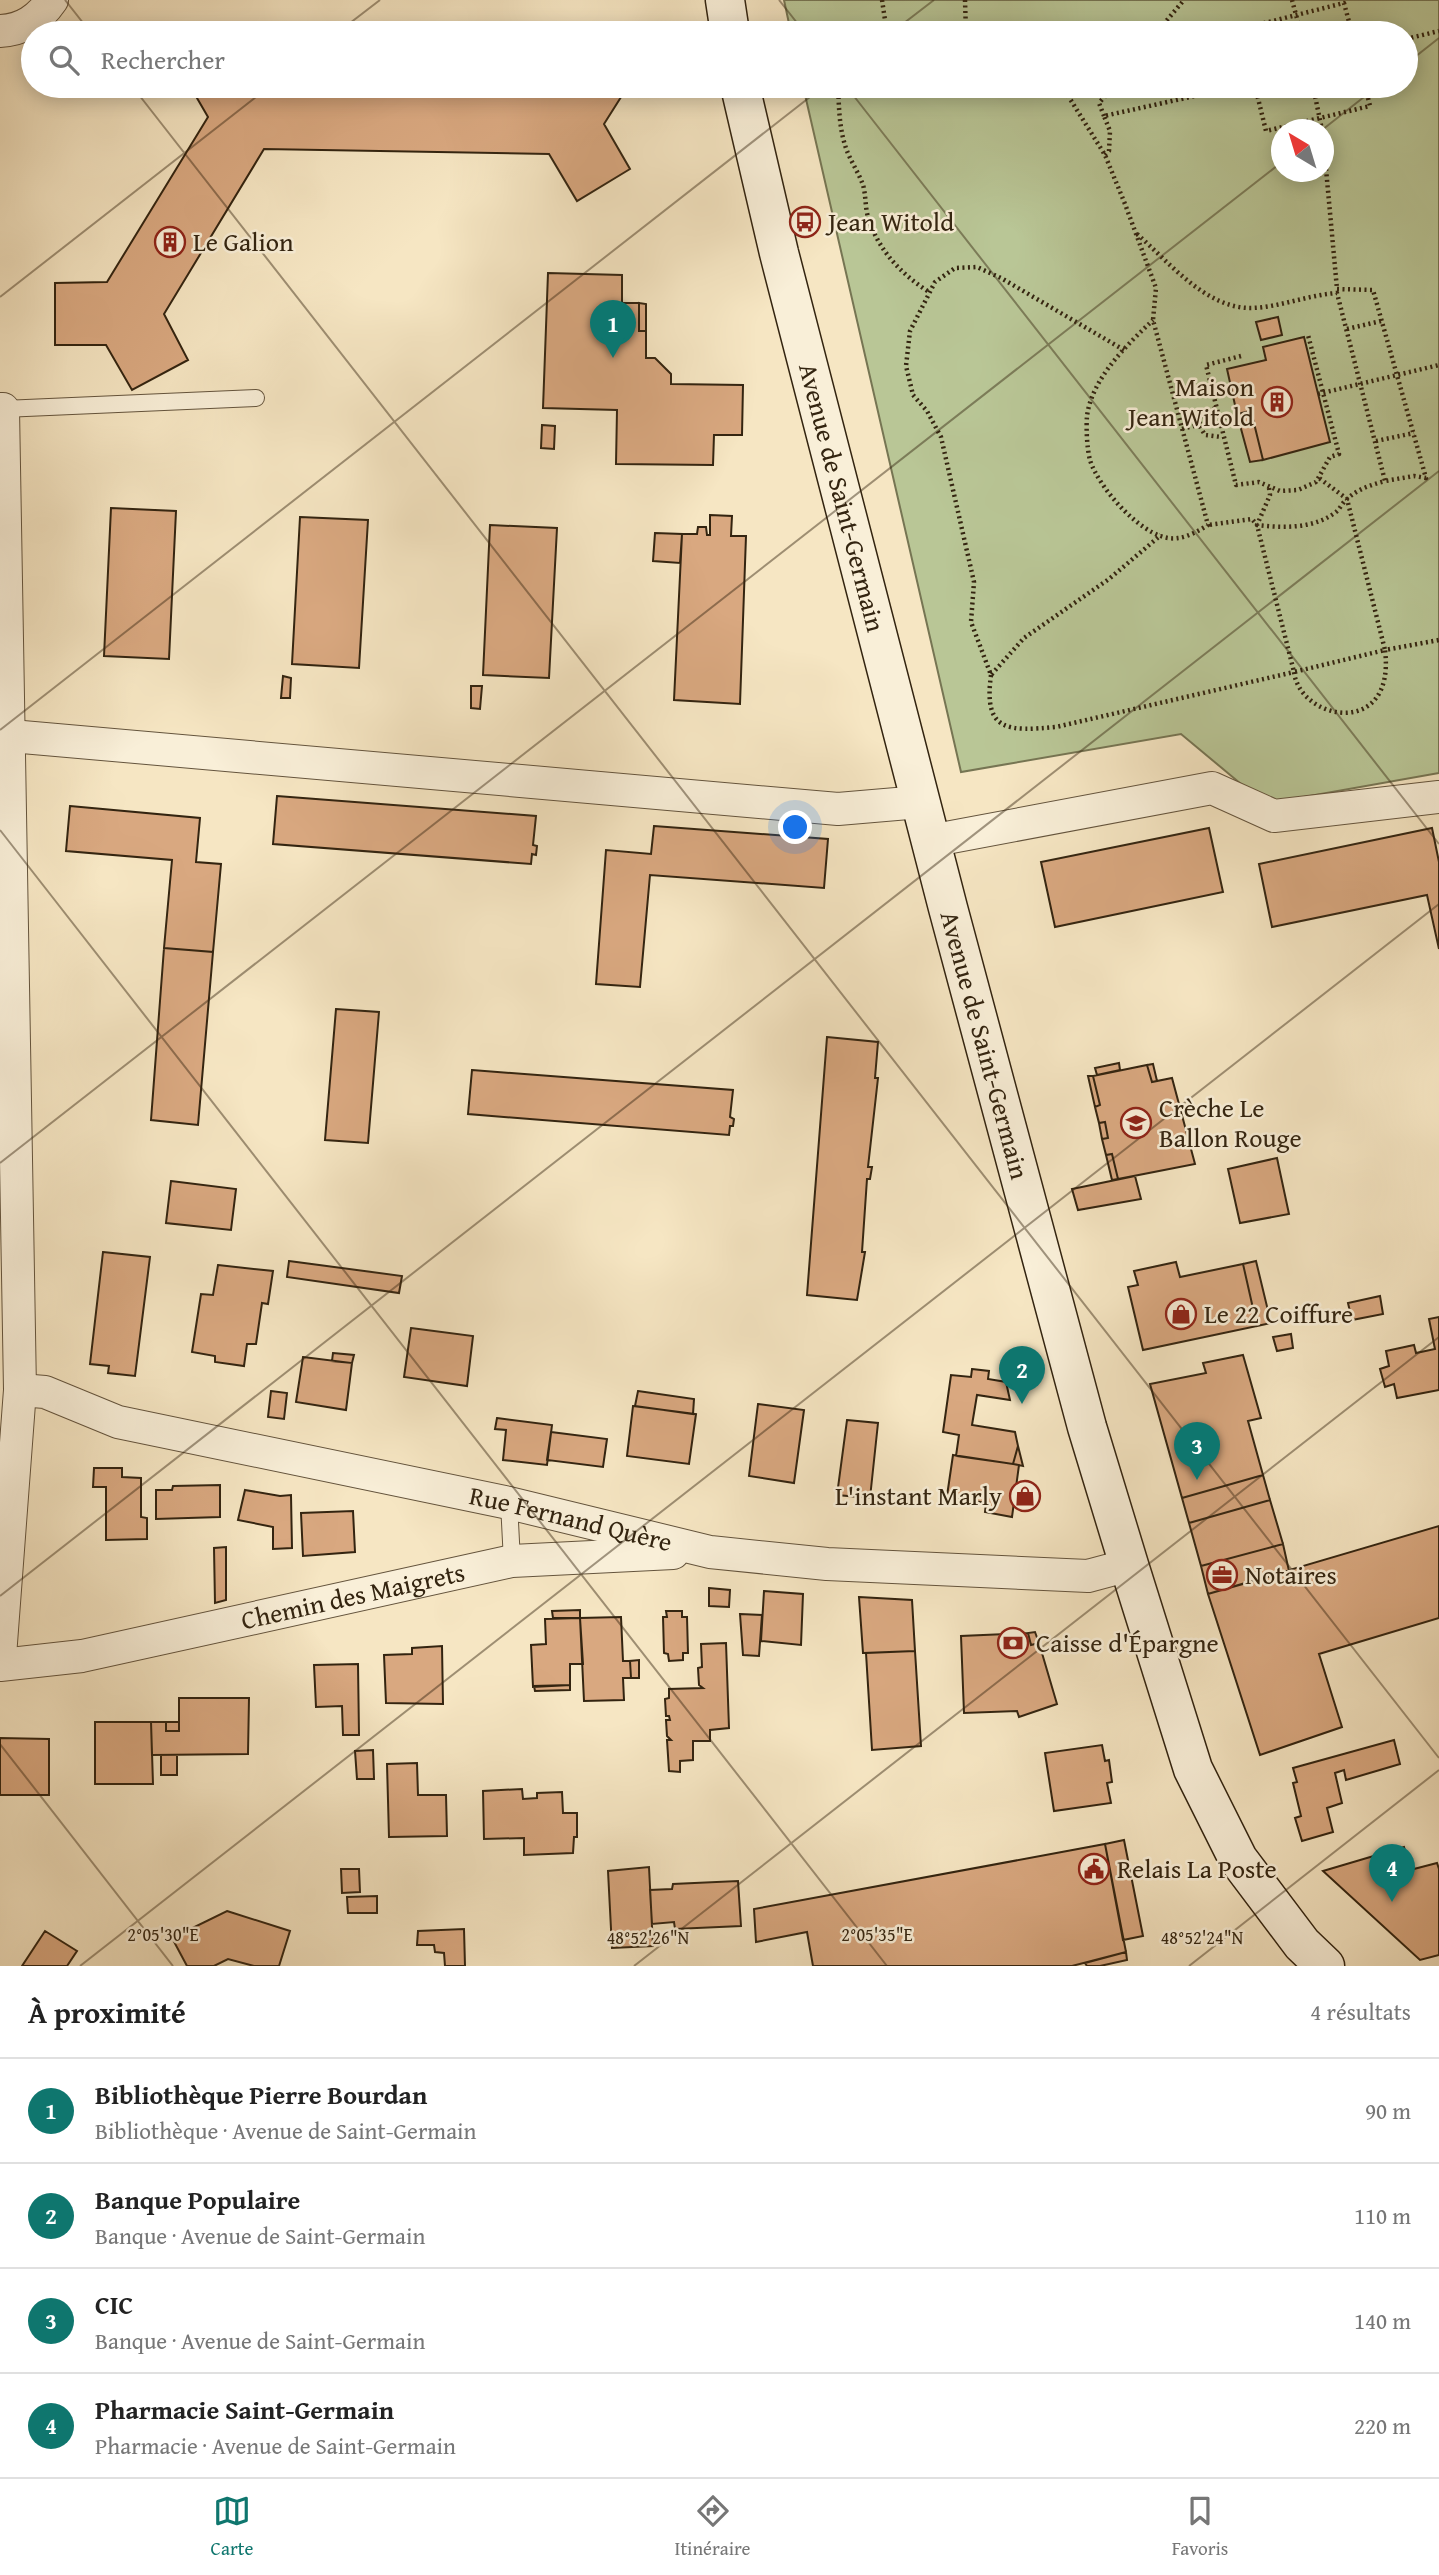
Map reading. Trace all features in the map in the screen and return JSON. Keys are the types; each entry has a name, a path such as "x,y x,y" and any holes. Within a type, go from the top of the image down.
{"main road":[{"path":"725,0 728,21"},
{"name":"Avenue de Saint-Germain","path":"743,98 779,253 930,841 1070,1366 1129,1565 1193,1769 1238,1859 1302,1944 1325,1966"}],"street":[{"path":"32,21 52,0"},
{"path":"0,31 21,26"},
{"path":"0,1656 20,1390 7,1027 11,736 1,409"},
{"path":"11,736 838,809 920,802"},
{"path":"930,841 1212,788 1274,816 1439,797"},
{"name":"Rue Fernand Quère","path":"20,1390 45,1392 118,1422 509,1503 710,1552 827,1564 1088,1576 1129,1565"},
{"name":"Chemin des Maigrets","path":"0,1665 82,1656 512,1561 710,1552"}],"lane":[{"path":"1,409 256,398"},
{"path":"509,1503 512,1561"}],"path":[{"path":"881,0 885,21"},
{"path":"965,0 966,21"},
{"path":"1166,21 1184,0"},
{"path":"1292,0 1299,21"},
{"path":"1274,21 1345,3 1349,21"},
{"path":"1418,36 1439,31"},
{"path":"838,98 839,119 845,148 864,189 867,216 874,232 887,256 909,279 929,292"},
{"path":"1069,98 1105,155 1156,288 1153,320 1208,525"},
{"path":"1103,98 1099,103 1110,131 1109,151 1105,155"},
{"path":"1104,116 1186,98"},
{"path":"1258,98 1266,131 1370,106 1368,98"},
{"path":"1316,98 1321,118"},
{"path":"1327,182 1337,291 1385,481"},
{"path":"1136,233 1209,296 1230,307 1254,308 1337,291 1373,290 1426,478 1414,476 1365,487 1347,499 1336,512 1306,524 1283,528 1257,525"},
{"path":"1124,350 1002,278 977,267 955,268 935,282 910,331 906,366 913,395 927,411 941,437 974,582 971,622 991,675 988,696 993,718 1002,726 1017,731 1056,727 1385,650 1439,640"},
{"path":"1153,320 1103,376 1087,415 1090,459 1109,495 1133,520 1161,535 1177,539 1208,525 1252,519 1257,525 1295,679 1309,698 1332,712 1364,709 1383,691 1387,672 1385,650 1347,499 1319,478"},
{"path":"1346,329 1381,321"},
{"path":"1241,356 1206,365 1236,485 1259,482 1269,488 1298,490 1319,478 1330,457 1339,454 1308,335"},
{"path":"1321,393 1439,365"},
{"path":"1215,408 1202,415 1199,425 1205,435 1222,437"},
{"path":"1219,420 1237,414"},
{"path":"1182,429 1199,425"},
{"path":"1376,442 1414,433"},
{"path":"1257,525 1270,495 1269,488"},
{"path":"991,675 1024,638 1110,579 1161,535"}],"green space":[{"path":"784,0 1439,0 1439,773 1265,804 1181,734 961,772 806,98 1418,98 1418,21 788,21"}],"building":[{"name":"Le Galion","path":"197,98 620,98 604,124 630,169 577,201 549,154 264,149 164,314 188,360 132,390 106,345 55,345 55,283 107,282 208,117"},
{"path":"548,273 622,275 622,303 639,303 639,331 646,331 646,358 655,358 671,374 671,384 743,385 742,435 714,435 713,465 616,464 617,410 543,408"},
{"path":"639,303 646,304 646,331 639,331"},
{"path":"1278,317 1282,335 1261,340 1256,322"},
{"name":"Maison Jean Witold","path":"1304,337 1330,442 1263,460 1251,411 1237,414 1227,369 1266,360 1263,347"},
{"path":"1251,411 1263,460 1250,462 1237,414"},
{"path":"542,425 555,426 554,449 541,448"},
{"path":"111,508 176,511 169,659 104,656"},
{"path":"710,515 732,516 731,536 746,536 740,704 674,700 682,534 697,534 698,527 706,527 707,535 710,535"},
{"path":"300,517 368,520 359,668 292,664"},
{"path":"490,525 557,528 549,678 483,675"},
{"path":"655,533 682,534 680,563 653,561"},
{"path":"283,676 291,678 290,698 281,698"},
{"path":"471,686 482,686 480,709 471,708"},
{"path":"277,796 536,816 533,845 537,846 536,855 532,854 531,864 273,844"},
{"path":"70,806 200,818 196,862 221,864 213,952 164,948 172,860 66,851"},
{"path":"654,826 828,839 824,888 650,875 640,987 596,984 606,850 651,854"},
{"path":"1209,828 1223,892 1055,927 1041,862"},
{"path":"1432,828 1439,862 1439,949 1427,895 1272,927 1259,864"},
{"path":"164,948 213,952 198,1125 151,1120"},
{"path":"336,1009 379,1012 368,1143 325,1140"},
{"path":"827,1037 878,1042 875,1078 878,1078 868,1167 872,1167 870,1179 867,1179 862,1252 865,1252 857,1300 807,1295"},
{"path":"1119,1063 1120,1070 1097,1075 1095,1068"},
{"path":"1153,1064 1157,1081 1152,1082 1147,1065"},
{"path":"1147,1065 1152,1082 1172,1078 1195,1164 1118,1179 1112,1154 1106,1155 1102,1139 1108,1138 1105,1122 1099,1123 1095,1107 1100,1105 1093,1076"},
{"path":"472,1070 733,1090 730,1117 734,1119 733,1126 730,1126 729,1135 468,1114"},
{"path":"1088,1076 1093,1076 1100,1105 1095,1107"},
{"path":"1105,1122 1108,1138 1102,1139 1099,1123"},
{"path":"1112,1154 1118,1179 1112,1180 1106,1155"},
{"path":"1277,1158 1289,1214 1240,1223 1228,1169"},
{"path":"1135,1176 1141,1199 1078,1210 1072,1189"},
{"path":"171,1181 236,1189 231,1230 166,1223"},
{"path":"103,1252 150,1257 135,1376 108,1373 109,1366 90,1364"},
{"path":"289,1261 402,1276 399,1293 287,1277"},
{"path":"1256,1261 1271,1323 1257,1326 1243,1264"},
{"path":"1176,1262 1180,1277 1243,1264 1257,1326 1143,1350 1128,1287 1138,1285 1134,1271"},
{"path":"218,1265 273,1271 268,1304 262,1303 256,1344 247,1344 244,1366 215,1362 215,1356 192,1352 201,1294 213,1295"},
{"path":"1380,1296 1383,1314 1352,1320 1348,1303"},
{"path":"1439,1317 1439,1390 1397,1398 1394,1384 1385,1387 1380,1369 1389,1366 1386,1351 1414,1345 1416,1353 1435,1349 1429,1319"},
{"path":"411,1328 473,1336 467,1386 404,1377"},
{"path":"1291,1334 1293,1348 1277,1351 1273,1337"},
{"path":"333,1353 354,1355 352,1363 332,1361"},
{"path":"1243,1355 1261,1418 1248,1421 1263,1475 1182,1498 1150,1384 1206,1373 1203,1363"},
{"path":"303,1357 352,1363 346,1410 296,1402"},
{"path":"972,1369 989,1371 988,1379 1006,1382 1010,1400 977,1395 972,1425 1015,1432 1018,1446 1013,1464 956,1456 959,1435 943,1432 951,1375 971,1377"},
{"path":"271,1391 287,1393 284,1419 268,1417"},
{"path":"638,1391 694,1399 693,1414 635,1406"},
{"path":"758,1404 804,1410 794,1483 749,1476"},
{"path":"633,1406 696,1414 689,1464 627,1456"},
{"path":"497,1418 552,1425 547,1465 503,1460 506,1430 495,1429"},
{"path":"847,1420 878,1423 870,1498 837,1495"},
{"path":"551,1432 607,1439 603,1467 547,1460"},
{"path":"1018,1446 1023,1466 1013,1464"},
{"path":"953,1455 1019,1465 1012,1517 985,1512 986,1503 947,1496"},
{"path":"94,1468 122,1468 122,1477 141,1478 141,1517 147,1518 147,1539 106,1540 106,1487 93,1487"},
{"path":"1263,1475 1270,1500 1189,1523 1182,1498"},
{"path":"220,1485 220,1517 156,1519 156,1490 172,1490 173,1486"},
{"path":"245,1490 280,1496 291,1495 292,1548 273,1549 273,1527 238,1520"},
{"path":"1270,1500 1283,1544 1201,1566 1189,1523"},
{"path":"353,1511 355,1552 303,1556 301,1513"},
{"path":"1439,1526 1439,1618 1319,1654 1342,1727 1260,1755 1208,1594"},
{"path":"1283,1544 1289,1571 1208,1594 1201,1566"},
{"path":"226,1547 226,1600 215,1603 214,1548"},
{"path":"709,1588 730,1590 729,1607 709,1606"},
{"path":"764,1591 803,1594 801,1645 761,1641"},
{"path":"859,1597 912,1600 915,1651 863,1653"},
{"path":"580,1610 580,1618 553,1618 552,1611"},
{"path":"666,1611 682,1611 682,1617 687,1617 688,1653 683,1653 683,1660 669,1661 668,1654 664,1653 663,1617 667,1617"},
{"path":"740,1614 762,1615 759,1656 743,1655"},
{"path":"621,1617 623,1661 630,1661 631,1678 623,1678 624,1700 584,1701 580,1618"},
{"path":"580,1618 583,1664 570,1664 570,1685 533,1687 531,1645 546,1644 545,1619"},
{"path":"1035,1632 1039,1643 1031,1645 1028,1633"},
{"path":"1028,1633 1031,1645 1039,1643 1057,1704 1019,1717 1017,1711 964,1713 961,1636"},
{"path":"726,1643 729,1728 710,1730 710,1741 693,1741 693,1760 680,1761 680,1772 669,1771 667,1740 671,1740 667,1736 666,1720 670,1720 669,1716 666,1716 665,1699 669,1698 669,1689 703,1688 699,1685 698,1668 702,1667 701,1644"},
{"path":"442,1646 443,1704 386,1703 384,1655 412,1654 412,1648"},
{"path":"915,1651 921,1746 872,1750 866,1653"},
{"path":"639,1660 639,1678 631,1678 630,1661"},
{"path":"358,1664 359,1735 343,1735 342,1706 316,1707 314,1665"},
{"path":"570,1685 570,1690 535,1691 534,1686"},
{"path":"179,1698 249,1698 248,1754 152,1755 151,1722 166,1722 166,1731 179,1731"},
{"path":"95,1722 151,1722 153,1784 95,1784"},
{"path":"166,1722 179,1722 179,1731 166,1731"},
{"path":"0,1738 49,1739 49,1795 0,1795"},
{"path":"1394,1740 1400,1764 1346,1780 1344,1770 1335,1773 1342,1803 1327,1808 1333,1832 1302,1841 1295,1818 1301,1816 1293,1783 1297,1782 1293,1768"},
{"path":"1102,1745 1105,1761 1109,1760 1112,1782 1107,1783 1111,1803 1054,1811 1045,1753"},
{"path":"373,1750 374,1779 357,1779 355,1751"},
{"path":"161,1755 177,1755 177,1775 161,1775"},
{"path":"417,1763 418,1795 446,1795 447,1836 389,1837 387,1764"},
{"path":"522,1789 523,1799 537,1798 537,1793 562,1792 563,1813 577,1813 577,1837 574,1837 573,1853 524,1855 524,1838 484,1839 483,1791"},
{"path":"1124,1840 1143,1936 1123,1940 1105,1844"},
{"path":"1105,1844 1126,1952 1072,1966 813,1966 807,1932 756,1942 754,1909"},
{"path":"1404,1847 1410,1870 1437,1863 1439,1869 1439,1955 1420,1960 1323,1871"},
{"path":"649,1867 653,1946 612,1948 608,1871"},
{"path":"341,1869 359,1869 360,1892 342,1893"},
{"path":"738,1881 741,1926 675,1929 674,1922 652,1924 650,1890 672,1889 673,1884"},
{"path":"377,1896 377,1913 348,1913 347,1897"},
{"path":"227,1911 290,1931 279,1966 254,1966 228,1959 214,1966 187,1966 172,1938"},
{"path":"464,1929 465,1966 445,1966 444,1953 435,1952 434,1945 417,1945 418,1931"},
{"path":"45,1931 77,1951 67,1966 22,1966"},
{"path":"1126,1952 1127,1960 1100,1966 1087,1966 1085,1963"}],"place":[{"name":"Jean Witold","path":"805,222"},
{"name":"Le Galion","path":"170,242"},
{"name":"Bibliothèque Pierre Bourdan","path":"613,358"},
{"name":"Maison Jean Witold","path":"1277,402"},
{"name":"Crèche Le Ballon Rouge","path":"1136,1123"},
{"name":"Le 22 Coiffure","path":"1181,1314"},
{"name":"Banque Populaire","path":"1022,1404"},
{"name":"CIC","path":"1197,1480"},
{"name":"L'instant Marly","path":"1025,1496"},
{"name":"Notaires","path":"1222,1575"},
{"name":"Caisse d'Épargne","path":"1013,1643"},
{"name":"Relais La Poste","path":"1094,1869"},
{"name":"Pharmacie Saint-Germain","path":"1392,1902"}]}
